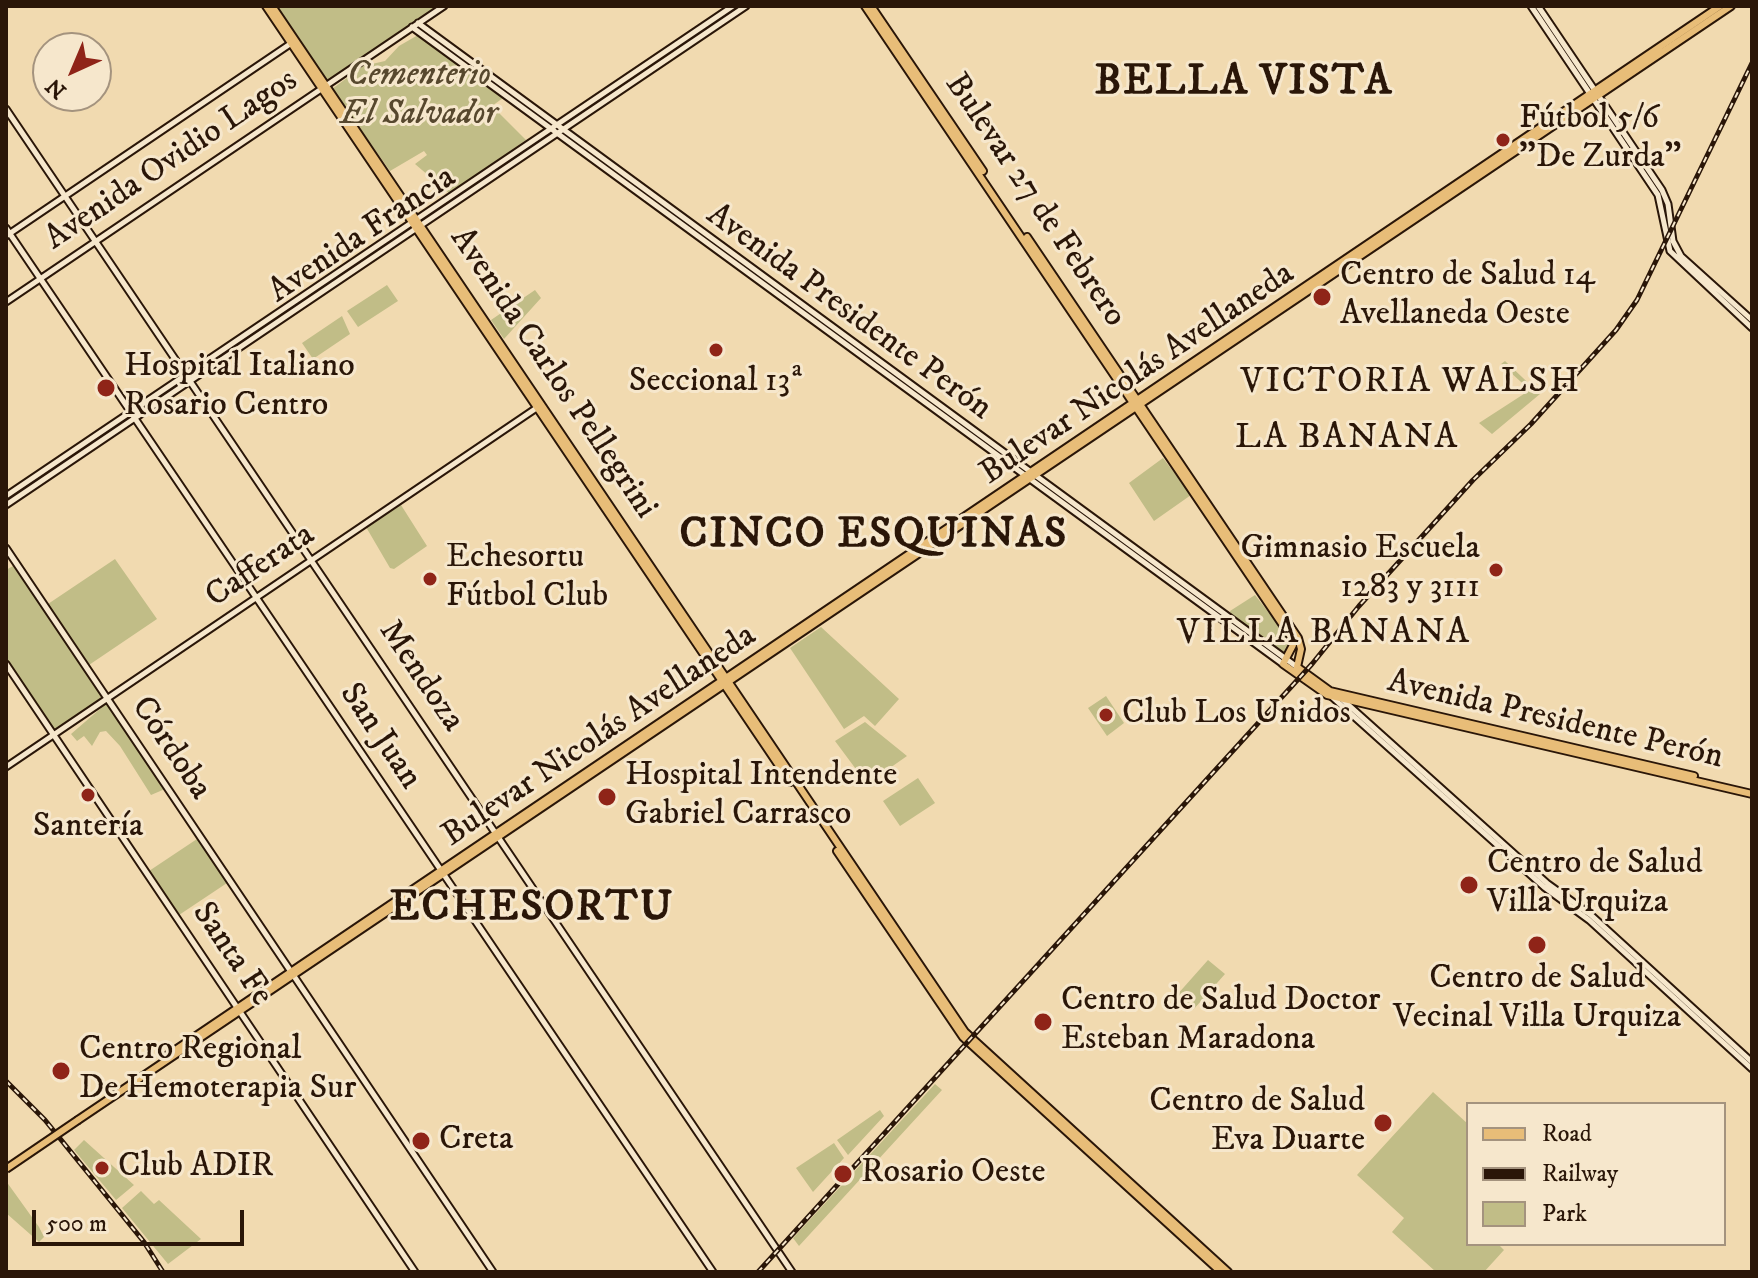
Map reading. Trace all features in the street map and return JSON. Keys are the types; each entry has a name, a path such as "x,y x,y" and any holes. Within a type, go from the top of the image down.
{"main road":[{"name":"Avenida Carlos Pellegrini","path":"266,6 417,224 963,1037 1221,1272"},
{"name":"Avenida Carlos Pellegrini","path":"272,6 293,42"},
{"name":"Avenida Ovidio Lagos","path":"6,302 444,6"},
{"name":"Avenida Francia","path":"6,505 186,375 486,178 554,127 733,6"},
{"name":"Avenida Francia","path":"531,147 560,132 746,6"},
{"name":"Bulevar 27 de Febrero","path":"868,6 1291,637 1293,645 1284,661"},
{"path":"1531,6 1664,194 1673,241 1681,256 1752,320"},
{"path":"1538,6 1658,195 1670,251 1752,328"},
{"name":"Bulevar Nicolás Avellaneda","path":"164,1060 1137,405 1720,6"},
{"name":"Bulevar Nicolás Avellaneda","path":"1594,95 1731,6"},
{"name":"Avenida Presidente Perón","path":"415,25 1284,661 1341,698 1371,703"},
{"path":"7,233 293,42"},
{"name":"Mendoza","path":"6,109 792,1272"},
{"name":"Avenida Francia","path":"6,496 190,381 417,224"},
{"name":"San Juan","path":"7,233 713,1272"},
{"name":"Bulevar 27 de Febrero","path":"1137,405 1298,638 1301,649 1297,667"},
{"name":"Cafferata","path":"6,767 540,406"},
{"name":"Córdoba","path":"6,548 493,1272"},
{"name":"Avenida Presidente Perón","path":"1284,661 1332,693 1752,792"},
{"name":"Santa Fe","path":"6,664 415,1272"},
{"name":"Avenida Carlos Pellegrini","path":"725,681 965,1032 1228,1272"},
{"path":"1332,693 1548,884 1591,915 1752,1062"},
{"path":"1341,698 1544,887 1589,920 1752,1069"},
{"path":"1358,716 1371,703"},
{"name":"Bulevar Nicolás Avellaneda","path":"164,1060 179,1047 240,1011"},
{"path":"6,1166 164,1060"}],"green space":[{"path":"266,6 444,6 326,86 417,219 733,6 746,6 422,226 963,1037 417,229 6,505 6,496 413,223"},
{"name":"Cementerio El Salvador","path":"418,35 503,98 492,106 526,140 510,151 512,154 450,194 415,164 427,155 424,151 390,171 332,89 363,66 385,61 399,46"},
{"path":"387,285 398,301 358,327 347,311"},
{"path":"535,290 541,298 504,339 491,320"},
{"path":"342,316 350,334 313,359 302,343"},
{"path":"1505,361 1540,394 1492,434 1479,423 1530,390 1501,364"},
{"path":"1163,458 1191,495 1154,521 1129,483"},
{"path":"401,505 427,546 394,569 390,568 366,527"},
{"path":"115,559 157,619 86,667 45,606"},
{"path":"13,566 103,697 59,730 51,728 6,661 6,570"},
{"path":"1255,595 1290,640 1285,655 1231,615 1230,611"},
{"path":"821,627 899,699 875,726 864,716 844,729 790,648"},
{"name":"Club Los Unidos","path":"1106,696 1124,723 1107,736 1088,708"},
{"path":"107,703 165,789 151,795 120,746 106,731 100,732 92,746 84,736 77,741 71,734"},
{"path":"865,722 907,756 867,784 835,741"},
{"path":"918,778 935,803 900,826 883,801"},
{"path":"200,837 230,881 176,917 146,873"},
{"path":"1208,960 1225,974 1193,1010 1176,996"},
{"path":"935,1084 942,1090 799,1246 793,1238"},
{"path":"1433,1092 1466,1122 1466,1246 1500,1246 1504,1250 1484,1272 1436,1272 1392,1232 1404,1218 1357,1175"},
{"path":"880,1110 884,1116 848,1155 837,1140"},
{"name":"Club ADIR","path":"84,1140 134,1185 116,1200 74,1150"},
{"path":"834,1143 844,1158 813,1192 796,1168"},
{"path":"6,1181 39,1227 44,1237 39,1242 6,1213"},
{"path":"141,1191 154,1204 159,1200 201,1239 168,1264 122,1208"}],"railway":[{"path":"758,1272 1312,664 1359,606 1473,480 1531,424 1616,330 1637,300 1752,63"},
{"path":"6,1081 45,1120 144,1242 163,1272"}],"place":[{"name":"Fútbol 5/6 \"De Zurda\"","path":"1503,140"},
{"name":"Centro de Salud 14 Avellaneda Oeste","path":"1322,297"},
{"name":"Seccional 13ª","path":"716,350"},
{"name":"Hospital Italiano Rosario Centro","path":"106,388"},
{"name":"Gimnasio Escuela 1283 y 3111","path":"1496,570"},
{"name":"Echesortu Fútbol Club","path":"430,579"},
{"name":"Club Los Unidos","path":"1106,715"},
{"name":"Santería","path":"88,795"},
{"name":"Hospital Intendente Gabriel Carrasco","path":"607,797"},
{"name":"Centro de Salud Villa Urquiza","path":"1469,885"},
{"name":"Centro de Salud Vecinal Villa Urquiza","path":"1537,945"},
{"name":"Centro de Salud Doctor Esteban Maradona","path":"1043,1022"},
{"name":"Centro Regional De Hemoterapia Sur","path":"61,1071"},
{"name":"Centro de Salud Eva Duarte","path":"1383,1123"},
{"name":"Creta","path":"421,1141"},
{"name":"Club ADIR","path":"102,1168"},
{"name":"Rosario Oeste","path":"843,1174"}],"district":[{"name":"BELLA VISTA","path":"1244,84"},
{"name":"VICTORIA WALSH","path":"1411,384"},
{"name":"LA BANANA","path":"1347,440"},
{"name":"CINCO ESQUINAS","path":"874,537"},
{"name":"VILLA BANANA","path":"1324,635"},
{"name":"ECHESORTU","path":"532,910"}]}
